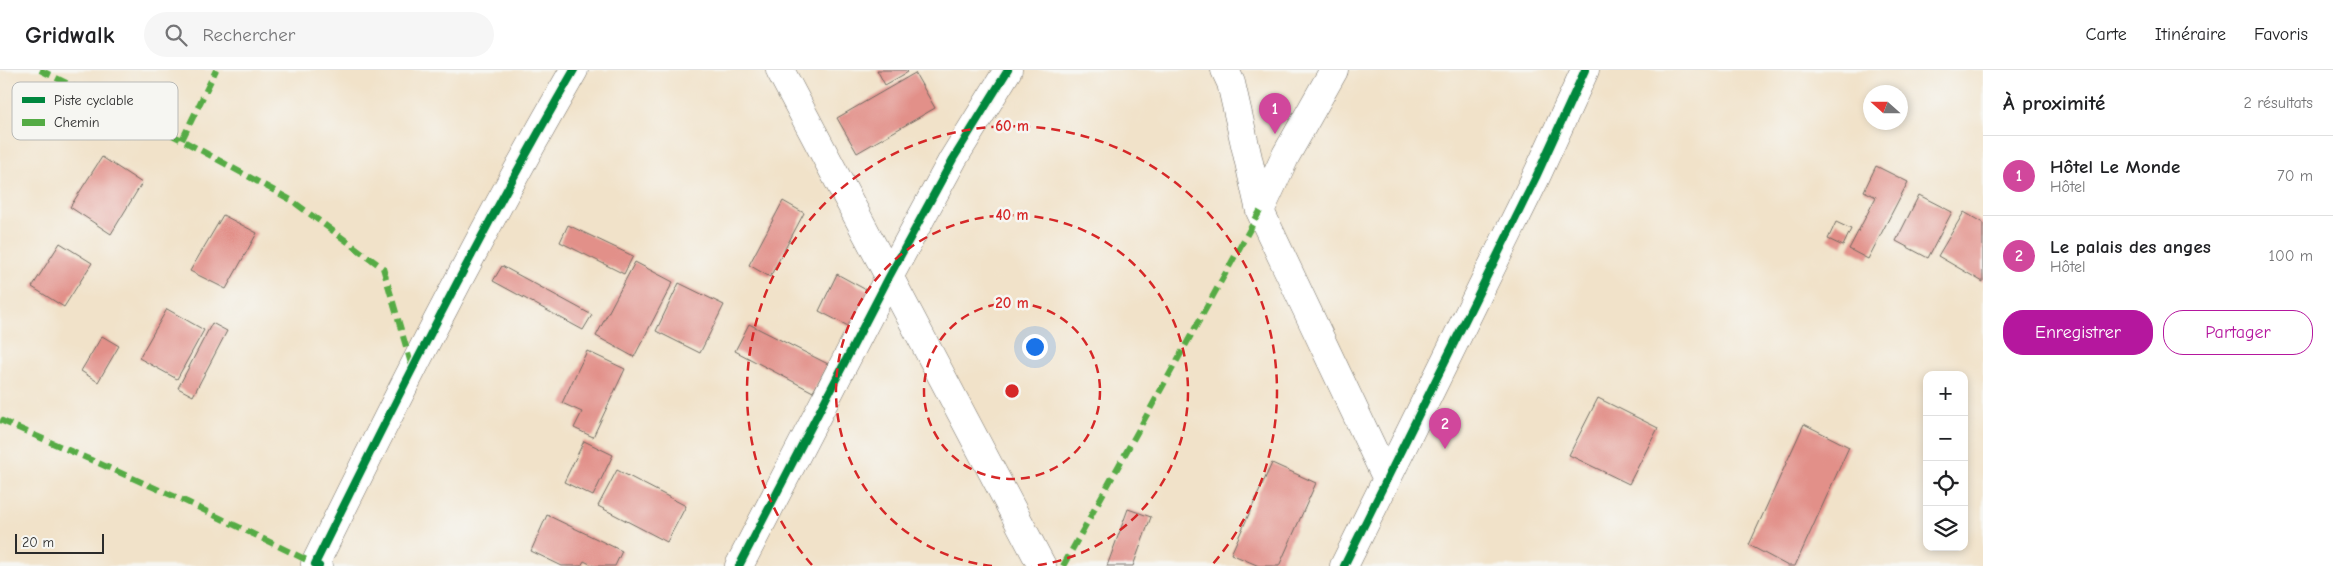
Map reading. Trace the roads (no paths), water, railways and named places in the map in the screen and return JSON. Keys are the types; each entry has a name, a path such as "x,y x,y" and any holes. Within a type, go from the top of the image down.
{"street":[{"path":"316,565 412,366 529,148 574,70"},
{"path":"780,70 1042,566"},
{"path":"739,566 952,159 1008,70"},
{"path":"1225,70 1231,83 1260,211 1386,477"},
{"path":"1260,211 1286,156 1334,70"},
{"path":"1344,566 1386,477 1536,177 1585,70"}],"place":[{"name":"Hôtel Le Monde","path":"1275,134"},
{"name":"Le palais des anges","path":"1445,449"}]}
